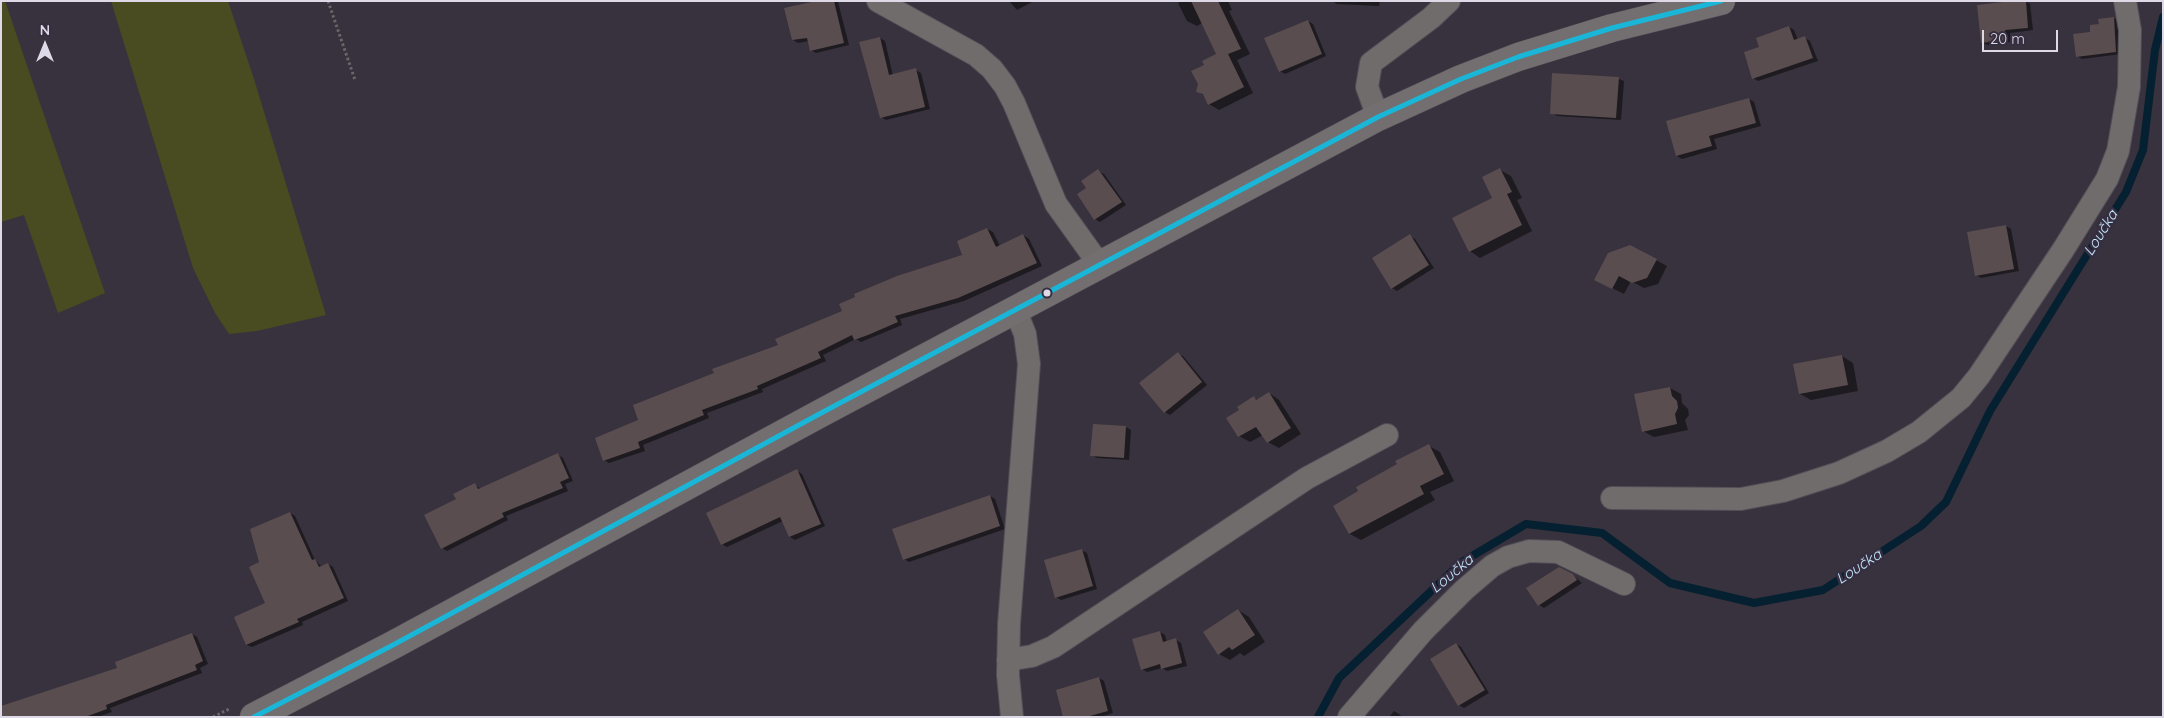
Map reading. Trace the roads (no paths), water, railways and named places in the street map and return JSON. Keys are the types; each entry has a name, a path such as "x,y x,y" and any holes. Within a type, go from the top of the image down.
{"main road":[{"path":"254,717 393,645 1015,309 1378,117 1461,79 1518,57 1612,28 1721,1"}],"street":[{"path":"878,1 976,55 992,69 1005,86 1014,103 1056,204 1100,264"},
{"path":"1378,117 1367,88 1371,63 1431,18 1449,1"},
{"path":"1612,498 1742,499 1793,488 1839,473 1887,451 1919,432 1961,398 1979,376 2063,250 2107,179 2118,151 2129,88 2130,30 2125,1"},
{"path":"1012,717 1008,660 1029,364 1025,334 1015,309"},
{"path":"1008,660 1032,656 1052,647 1307,478 1387,435"},
{"path":"1349,717 1444,611 1492,566 1508,557 1529,551 1558,552 1624,584"}],"waterway":[{"name":"Loučka","path":"1318,717 1339,678 1462,562 1526,524 1602,533 1670,583 1754,603 1823,590 1921,526 1946,502 1990,411 2126,192 2143,150 2155,50 2163,17"}]}
